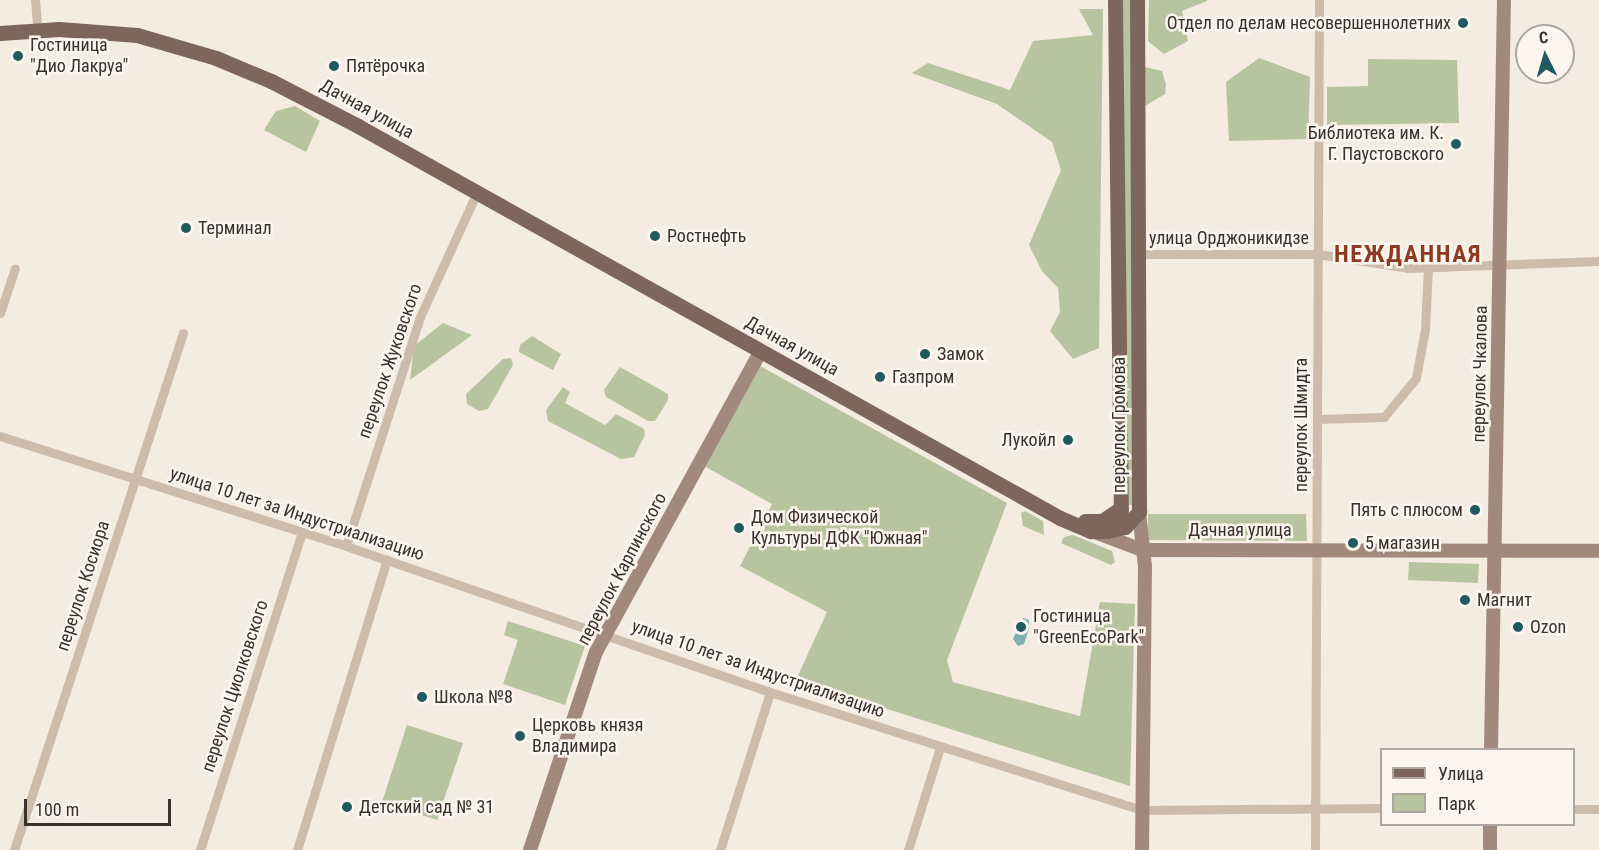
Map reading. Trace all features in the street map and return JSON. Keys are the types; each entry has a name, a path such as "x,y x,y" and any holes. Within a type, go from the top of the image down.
{"main road":[{"name":"переулок Громова","path":"1089,526 1102,521 1120,508 1115,0"},
{"name":"переулок Громова","path":"1137,0 1139,512"},
{"name":"Дачная улица","path":"0,25 137,35 273,77 394,141 763,347 1050,513 1089,526"},
{"name":"Дачная улица","path":"0,33 37,26"},
{"path":"1120,508 1125,527"},
{"path":"1089,526 1125,527 1139,512"}],"street":[{"path":"35,0 37,26"},
{"name":"переулок Шмидта","path":"1316,850 1319,0"},
{"name":"переулок Чкалова","path":"1491,748 1504,0"},
{"name":"переулок Жуковского","path":"346,546 420,317 479,188"},
{"name":"улица Орджоникидзе","path":"1137,254 1318,254 1428,267 1599,261"},
{"path":"1317,419 1384,417 1416,378 1425,329 1428,267"},
{"path":"0,313 15,268"},
{"name":"переулок Косиора","path":"14,850 183,333"},
{"name":"переулок Карпинского","path":"530,850 605,635 763,347"},
{"name":"улица 10 лет за Индустриализацию","path":"0,436 346,546 770,692 1142,810 1380,808"},
{"name":"переулок Громова","path":"1139,512 1142,550 1142,850"},
{"name":"Дачная улица","path":"1089,526 1142,550 1599,551"},
{"path":"1125,527 1142,550"},
{"name":"переулок Циолковского","path":"200,850 302,532"},
{"path":"297,850 387,560"},
{"path":"720,850 770,692"},
{"path":"908,850 940,747"},
{"path":"1575,809 1599,809"},
{"path":"1490,826 1490,850"}],"green space":[{"path":"1123,0 1132,0 1135,505 1126,505"},
{"path":"1149,0 1207,1 1182,11 1188,41 1164,54 1148,41"},
{"path":"1079,9 1103,9 1099,348 1073,359 1050,331 1060,312 1058,288 1042,271 1029,245 1061,170 1052,142 997,104 912,73 928,63 1010,90 1033,41 1093,35"},
{"path":"1259,58 1310,77 1308,139 1229,141 1226,82"},
{"path":"1368,59 1457,60 1459,123 1327,125 1327,87 1368,86"},
{"path":"1145,67 1162,71 1166,84 1165,94 1145,106"},
{"path":"295,106 320,121 306,152 264,130 276,111"},
{"path":"443,323 472,335 410,380 414,346"},
{"path":"532,336 561,354 553,370 519,352 520,345"},
{"path":"511,358 513,365 488,409 479,411 467,404 466,394 503,359"},
{"path":"760,366 1007,503 947,660 953,682 1080,716 1100,602 1135,604 1130,786 796,680 827,612 740,566 772,504 704,466"},
{"path":"620,367 668,394 668,400 655,421 648,421 606,397 604,390"},
{"path":"563,387 570,392 565,403 605,425 616,414 644,429 645,435 634,457 621,459 548,421 546,410"},
{"path":"1025,511 1043,521 1044,535 1023,526 1021,513"},
{"path":"1148,514 1306,514 1307,541 1148,540"},
{"path":"1073,535 1112,551 1115,562 1111,565 1061,543 1064,537"},
{"path":"1409,562 1479,564 1478,583 1408,580"},
{"path":"508,621 585,646 565,705 503,684 518,640 504,635"},
{"path":"407,725 463,743 437,820 382,802"}],"water":[{"path":"1023,618 1029,620 1029,629 1024,644 1018,646 1013,639"}],"place":[{"name":"Отдел по делам несовершеннолетних","path":"1463,23"},
{"name":"Гостиница \"Дио Лакруа\"","path":"18,56"},
{"name":"Пятёрочка","path":"334,66"},
{"name":"Библиотека им. К. Г. Паустовского","path":"1456,144"},
{"name":"Терминал","path":"186,228"},
{"name":"Ростнефть","path":"655,236"},
{"name":"Замок","path":"925,354"},
{"name":"Газпром","path":"880,377"},
{"name":"Лукойл","path":"1068,440"},
{"name":"Пять с плюсом","path":"1475,510"},
{"name":"Дом Физической Культуры ДФК \"Южная\"","path":"739,528"},
{"name":"5 магазин","path":"1353,543"},
{"name":"Магнит","path":"1465,600"},
{"name":"Гостиница \"GreenEcoPark\"","path":"1021,627"},
{"name":"Ozon","path":"1518,627"},
{"name":"Школа №8","path":"422,697"},
{"name":"Церковь князя Владимира","path":"520,736"},
{"name":"Детский сад № 31","path":"347,807"}],"district":[{"name":"НЕЖДАННАЯ","path":"1408,255"}]}
